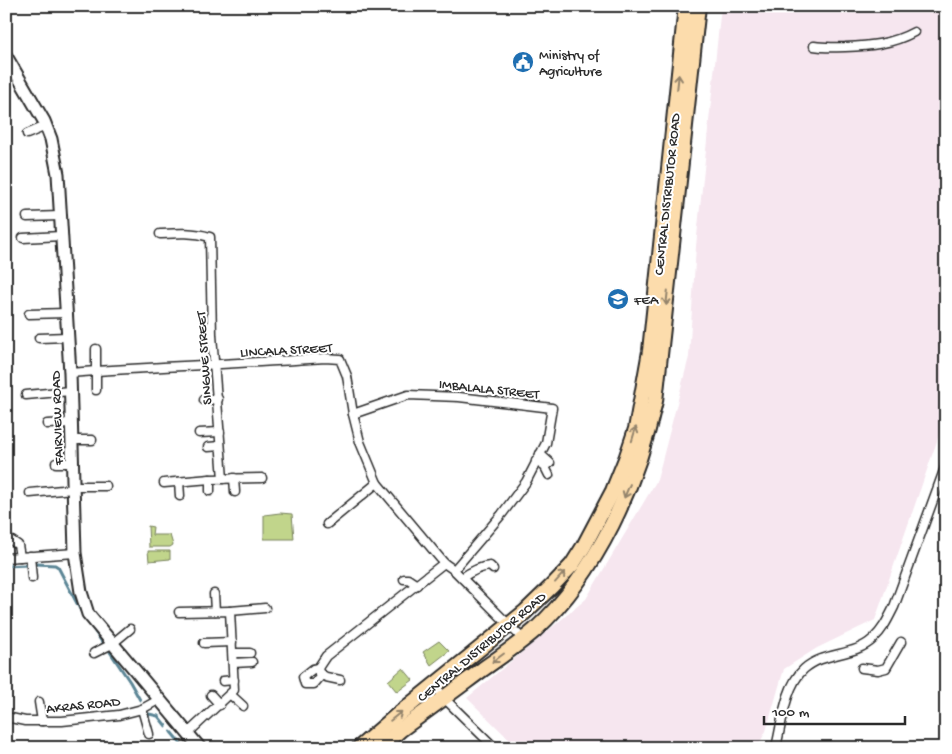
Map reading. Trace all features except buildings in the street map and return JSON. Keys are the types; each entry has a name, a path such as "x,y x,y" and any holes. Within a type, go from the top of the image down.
{"highway":[{"name":"CENTRAL DISTRIBUTOR ROAD","path":"359,748 510,625 552,586 572,565 613,491 636,430 650,351 686,6"},
{"name":"CENTRAL DISTRIBUTOR ROAD","path":"380,748 400,730 534,630 559,604 597,551 626,495 648,435 656,401 698,6"}],"main road":[{"name":"FAIRVIEW ROAD","path":"6,56 46,126 51,139 58,174 70,373 75,553 81,592 88,614 200,748"}],"street":[{"path":"814,46 824,48 874,45 904,38 914,32"},
{"path":"27,134 46,126"},
{"path":"27,217 60,216"},
{"name":"SINGWE STREET","path":"160,234 197,233 210,237 214,366 223,479"},
{"path":"23,238 61,236"},
{"path":"29,314 66,313"},
{"path":"39,338 67,338"},
{"path":"96,349 96,390"},
{"name":"LINCALA STREET","path":"70,373 156,366 214,366 325,358 340,359 347,376 360,442 377,483 444,563 454,570 523,639"},
{"path":"26,395 70,391"},
{"name":"IMBALALA STREET","path":"353,414 408,395 458,397 552,408 546,443 526,482 502,514 454,570"},
{"path":"204,400 218,399"},
{"path":"47,424 71,423"},
{"path":"199,433 220,432"},
{"path":"72,440 92,440"},
{"path":"208,446 220,446"},
{"path":"538,457 550,462"},
{"path":"538,457 549,475"},
{"path":"56,464 72,463"},
{"path":"774,748 777,744 787,698 803,670 819,658 855,650 871,640 883,628 894,607 946,465"},
{"path":"234,478 235,492"},
{"path":"164,484 210,479 262,478"},
{"path":"210,479 210,490"},
{"path":"179,482 180,496"},
{"path":"327,524 377,483"},
{"path":"30,493 73,487 106,486"},
{"path":"6,537 18,545 20,557"},
{"path":"6,558 75,553"},
{"path":"30,556 32,578"},
{"path":"340,680 326,677 318,671 326,656 444,563"},
{"path":"462,578 471,571 480,568 490,566 493,569"},
{"path":"404,579 408,579 417,585"},
{"path":"214,594 215,611"},
{"path":"186,602 183,612 265,608"},
{"path":"188,733 234,690 230,610"},
{"path":"94,653 112,644 130,629"},
{"path":"204,643 232,642"},
{"path":"862,668 878,670 886,668 901,642"},
{"path":"233,653 250,653"},
{"path":"233,663 252,662"},
{"path":"223,681 234,680"},
{"path":"435,686 444,698 495,748"},
{"path":"231,694 243,706"},
{"path":"211,696 220,705"},
{"name":"AKRAS ROAD","path":"6,717 26,721 62,721 118,715 142,709 160,699"},
{"path":"39,702 42,721"},
{"path":"142,709 150,734"}],"shaded area":[{"path":"721,6 946,6 946,415 875,620 817,648 784,669 766,731 757,748 518,748 467,698 586,599 657,480 689,357 696,246"}],"green space":[{"path":"292,514 294,539 264,539 264,515"},
{"path":"148,526 153,527 152,535 170,535 173,545 170,547 149,547"},
{"path":"148,551 170,551 170,559 149,561"},
{"path":"439,641 449,651 431,665 423,652"},
{"path":"403,668 413,680 397,692 388,681"}],"waterway":[{"path":"36,564 55,565 58,567 82,613 104,645"},
{"path":"6,566 28,565"},
{"path":"110,652 140,700"},
{"path":"149,714 158,716 166,726"},
{"path":"171,732 181,744"}],"place":[{"name":"Ministry of Agriculture","path":"523,62"},
{"name":"FEA","path":"618,299"}]}
